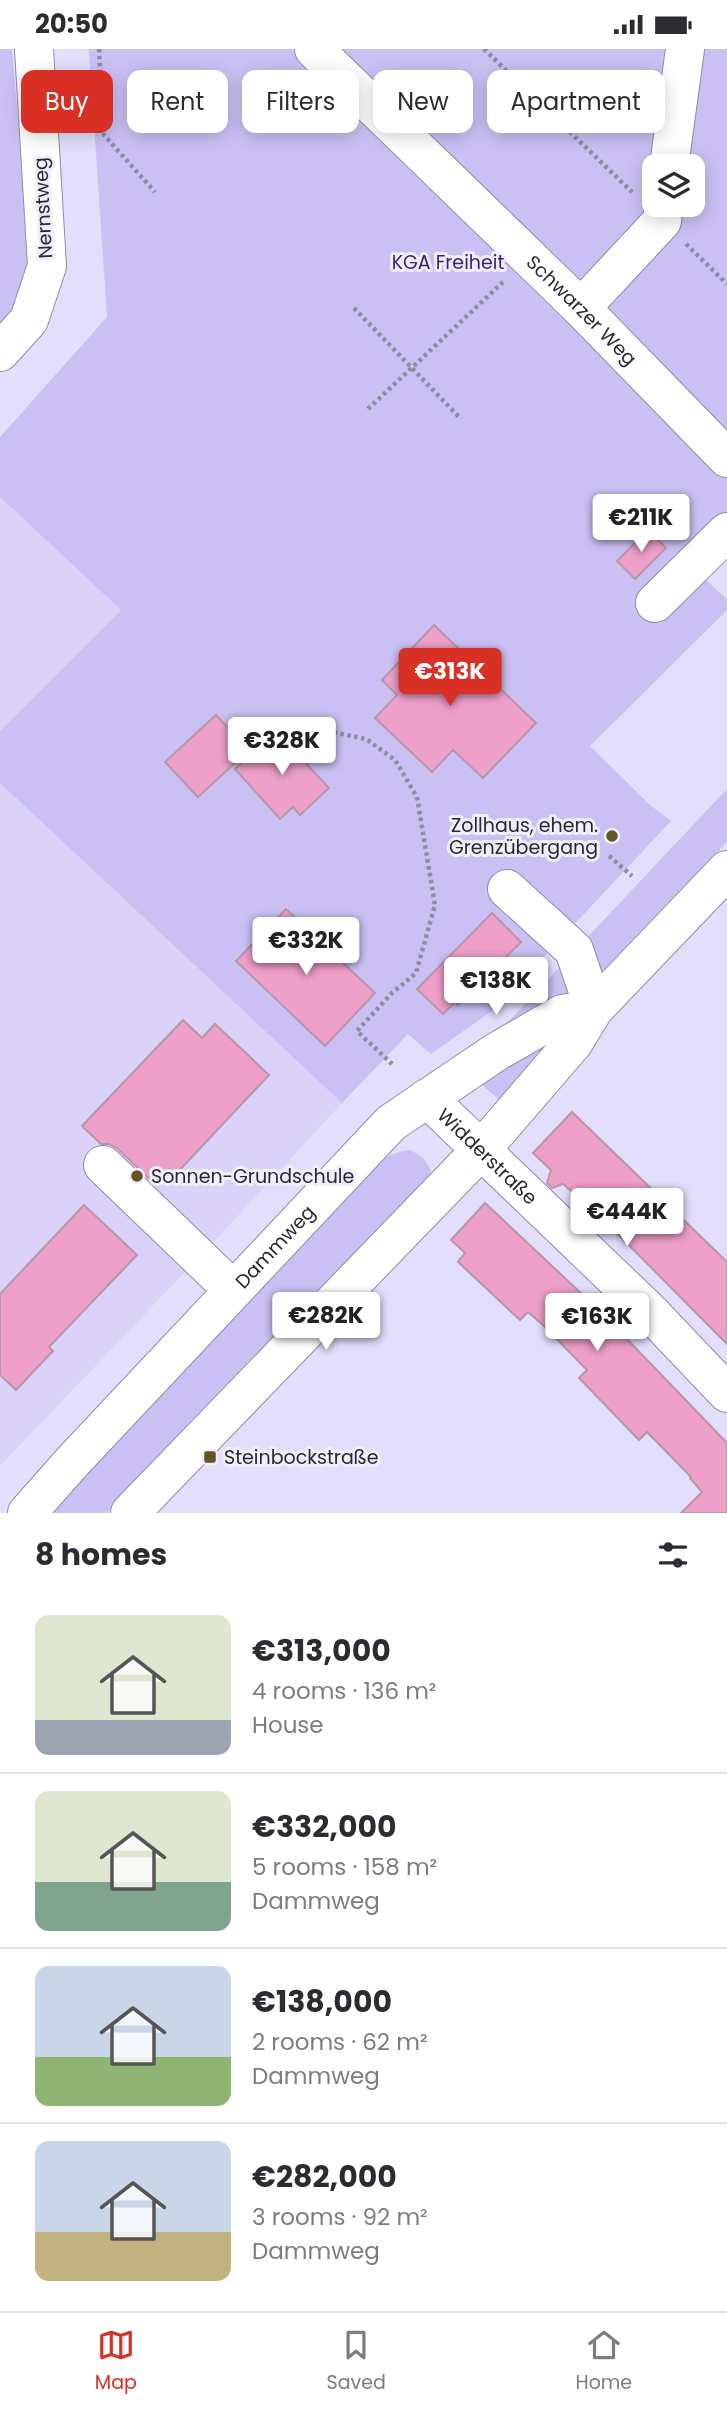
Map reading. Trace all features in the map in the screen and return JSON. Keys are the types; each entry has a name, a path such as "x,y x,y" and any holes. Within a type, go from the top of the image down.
{"street":[{"name":"Nernstweg","path":"0,352 29,320 47,266 34,49"},
{"name":"Schwarzer Weg","path":"314,49 581,308 727,458"},
{"path":"671,154 685,49"},
{"path":"581,308 660,217"},
{"path":"655,603 727,532"},
{"path":"130,1513 481,1150 574,1042 594,1009 724,880"},
{"path":"507,889 574,950 594,1009"},
{"name":"Dammweg","path":"27,1513 391,1123 496,1052 562,1014 594,1009"},
{"name":"Widderstraße","path":"427,1098 651,1313 727,1393"},
{"path":"103,1165 233,1290"}],"path":[{"path":"99,49 104,135 155,192"},
{"path":"484,49 642,194"},
{"path":"667,217 727,284"},
{"path":"368,409 529,257"},
{"path":"354,308 461,419"},
{"path":"313,728 366,739 395,760 417,797 435,905 433,915 416,973 357,1031 392,1064"},
{"path":"609,856 632,876"},
{"path":"504,969 527,988"}],"shaded area":[{"path":"0,497 121,610 0,731"},
{"name":"Sonnen-Grundschule","path":"0,783 342,1103 0,1466"}],"green space":[{"path":"0,49 12,49 30,267 24,296 0,327"},
{"name":"KGA Freiheit","path":"89,49 727,49 727,559 706,580 727,599 727,610 590,746 649,804 671,821 496,1008 431,1054 408,1034 342,1103 0,783 0,731 121,610 0,497 0,437 107,317 95,133 113,133 113,70 90,70"},
{"path":"727,789 727,842 626,950 598,975 581,944"},
{"path":"569,957 576,991 468,1049 508,1022"},
{"path":"562,1025 502,1102 475,1079"},
{"path":"409,1150 425,1161 430,1168 431,1177 319,1289 107,1513 46,1513 381,1160"}],"building":[{"path":"648,530 666,548 635,579 617,561"},
{"path":"434,625 536,723 483,778 453,750 432,772 375,718 397,695 382,680"},
{"path":"216,715 249,750 198,797 165,762"},
{"path":"276,731 329,788 300,815 293,807 280,819 235,769"},
{"path":"286,909 375,993 325,1046 236,961"},
{"path":"492,913 521,942 458,1005 455,1002 443,1014 417,989"},
{"path":"183,1020 202,1038 215,1024 269,1075 175,1175 169,1169 155,1184 118,1149 109,1144 101,1144 82,1126"},
{"path":"572,1112 727,1262 727,1344 600,1216 563,1184 552,1188 547,1183 551,1170 533,1153"},
{"path":"485,1203 600,1311 727,1443 727,1513 681,1513 702,1492 691,1477 647,1432 639,1440 579,1378 587,1370 543,1325 528,1312 520,1320 458,1262 465,1253 451,1240"},
{"path":"84,1205 137,1255 49,1347 53,1351 16,1390 0,1375 0,1294"}],"place":[{"name":"Zollhaus, ehem. Grenzübergang","path":"612,836"},
{"name":"Sonnen-Grundschule","path":"137,1176"},
{"name":"Steinbockstraße","path":"210,1457"}]}
